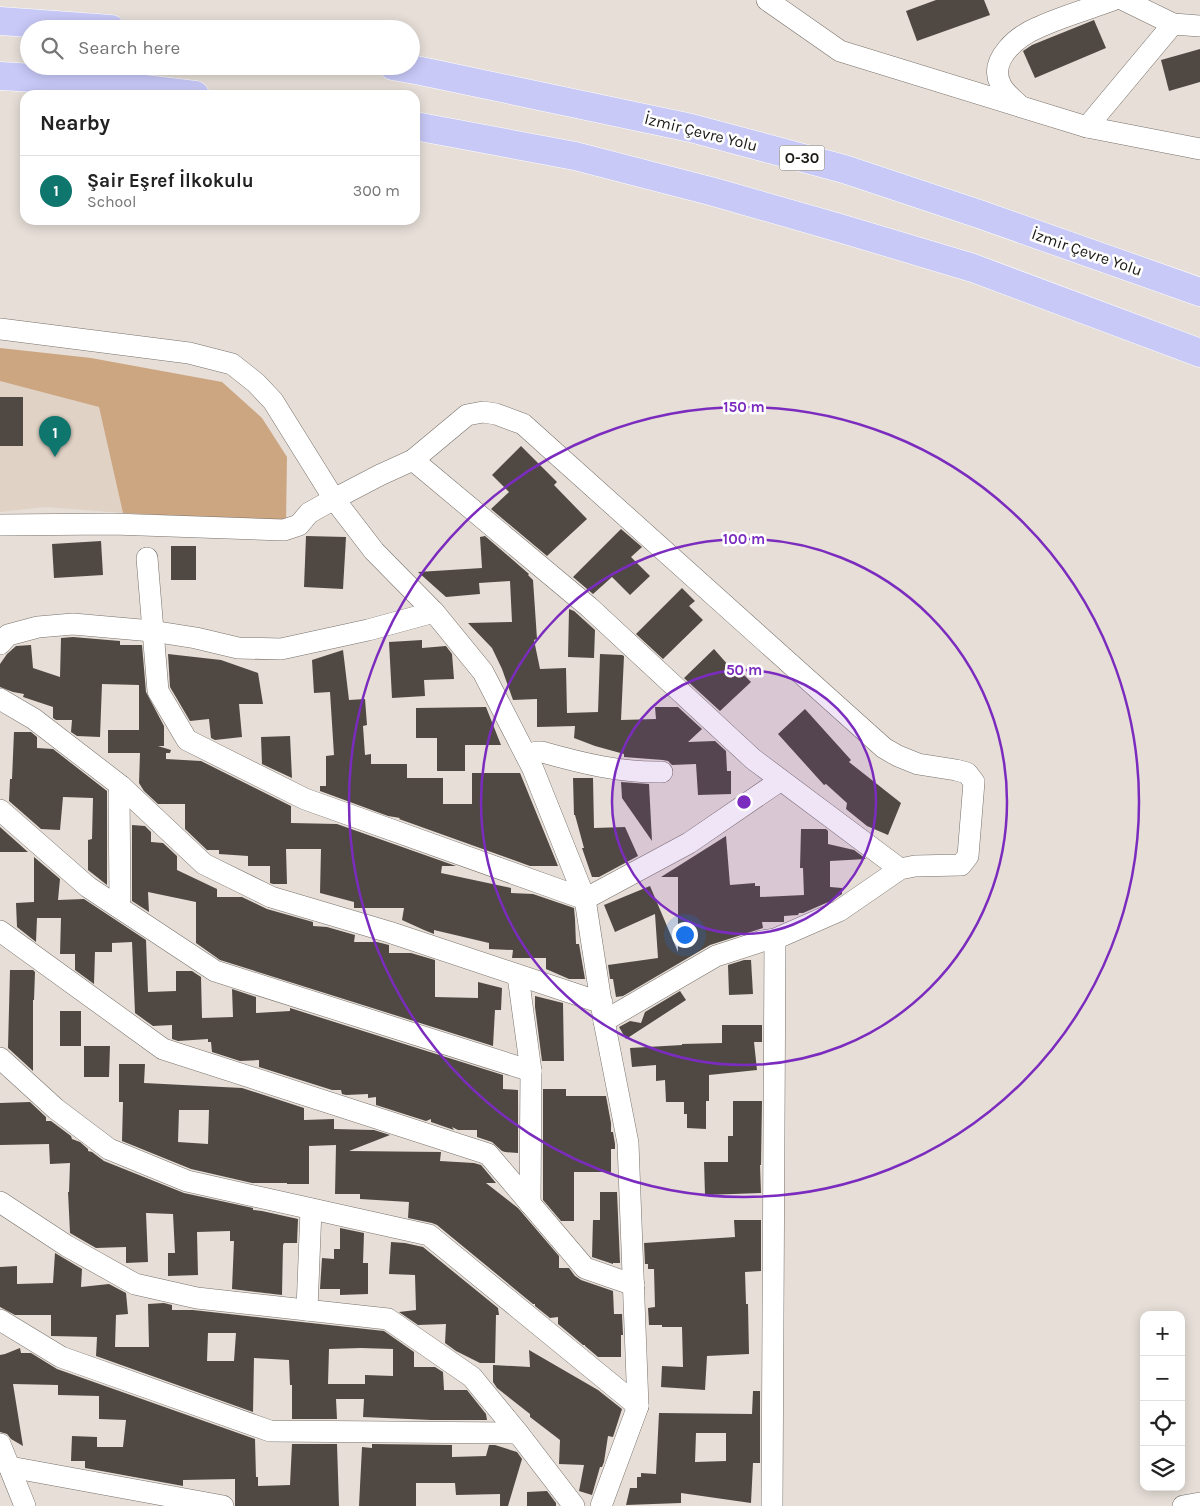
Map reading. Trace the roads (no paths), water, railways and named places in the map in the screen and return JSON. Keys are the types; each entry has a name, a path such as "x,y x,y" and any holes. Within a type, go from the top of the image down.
{"highway":[{"path":"0,21 20,22"},
{"name":"İzmir Çevre Yolu","path":"420,70 691,128 844,169 979,214 1200,292"},
{"path":"0,76 69,80 153,90"},
{"path":"420,127 575,156 817,221 973,268 1198,353"}],"street":[{"path":"767,0 840,51 1087,127 1200,149"},
{"path":"1020,106 999,82 999,61 1006,51 1036,28 1113,0"},
{"path":"1124,0 1173,24 1200,26"},
{"path":"1087,127 1173,24"},
{"path":"0,329 189,353 232,364 256,382 273,401 334,499 374,551 434,612 483,672 533,768 584,899 628,1142 638,1406 601,1506"},
{"path":"0,525 113,524 284,530 299,525 309,513 334,499 413,460 467,415 483,412 496,414 523,424 884,748 918,764 956,770 967,774 974,782 968,856 961,865 915,866 900,869 839,911 775,939 762,941 716,956 603,1012 518,976 389,932 271,897 204,864 121,786 34,718 0,699"},
{"path":"413,460 589,607 753,760 900,869"},
{"path":"147,558 158,691 186,740 305,799 584,899 689,843 781,780"},
{"path":"0,644 8,635 38,627 73,624 152,631 196,638 238,648 281,649 368,630 434,612"},
{"path":"526,755 542,752 621,770 662,772"},
{"path":"117,906 120,899 119,793 121,786"},
{"path":"0,810 88,886 215,971 532,1071"},
{"path":"0,931 163,1049 488,1154 584,1268 634,1285"},
{"path":"772,1506 775,939"},
{"path":"518,976 532,1071 530,1204"},
{"path":"0,1058 56,1109 109,1149 186,1181 429,1234 638,1406"},
{"path":"0,1202 67,1246 135,1284 197,1298 388,1319 472,1376 574,1506"},
{"path":"307,1310 312,1209"},
{"path":"0,1320 61,1357 270,1431 518,1433"},
{"path":"0,1444 9,1481 25,1506"},
{"path":"9,1481 223,1506"},
{"path":"1183,1506 1200,1502"}],"place":[{"name":"Şair Eşref İlkokulu","path":"55,457"}]}
